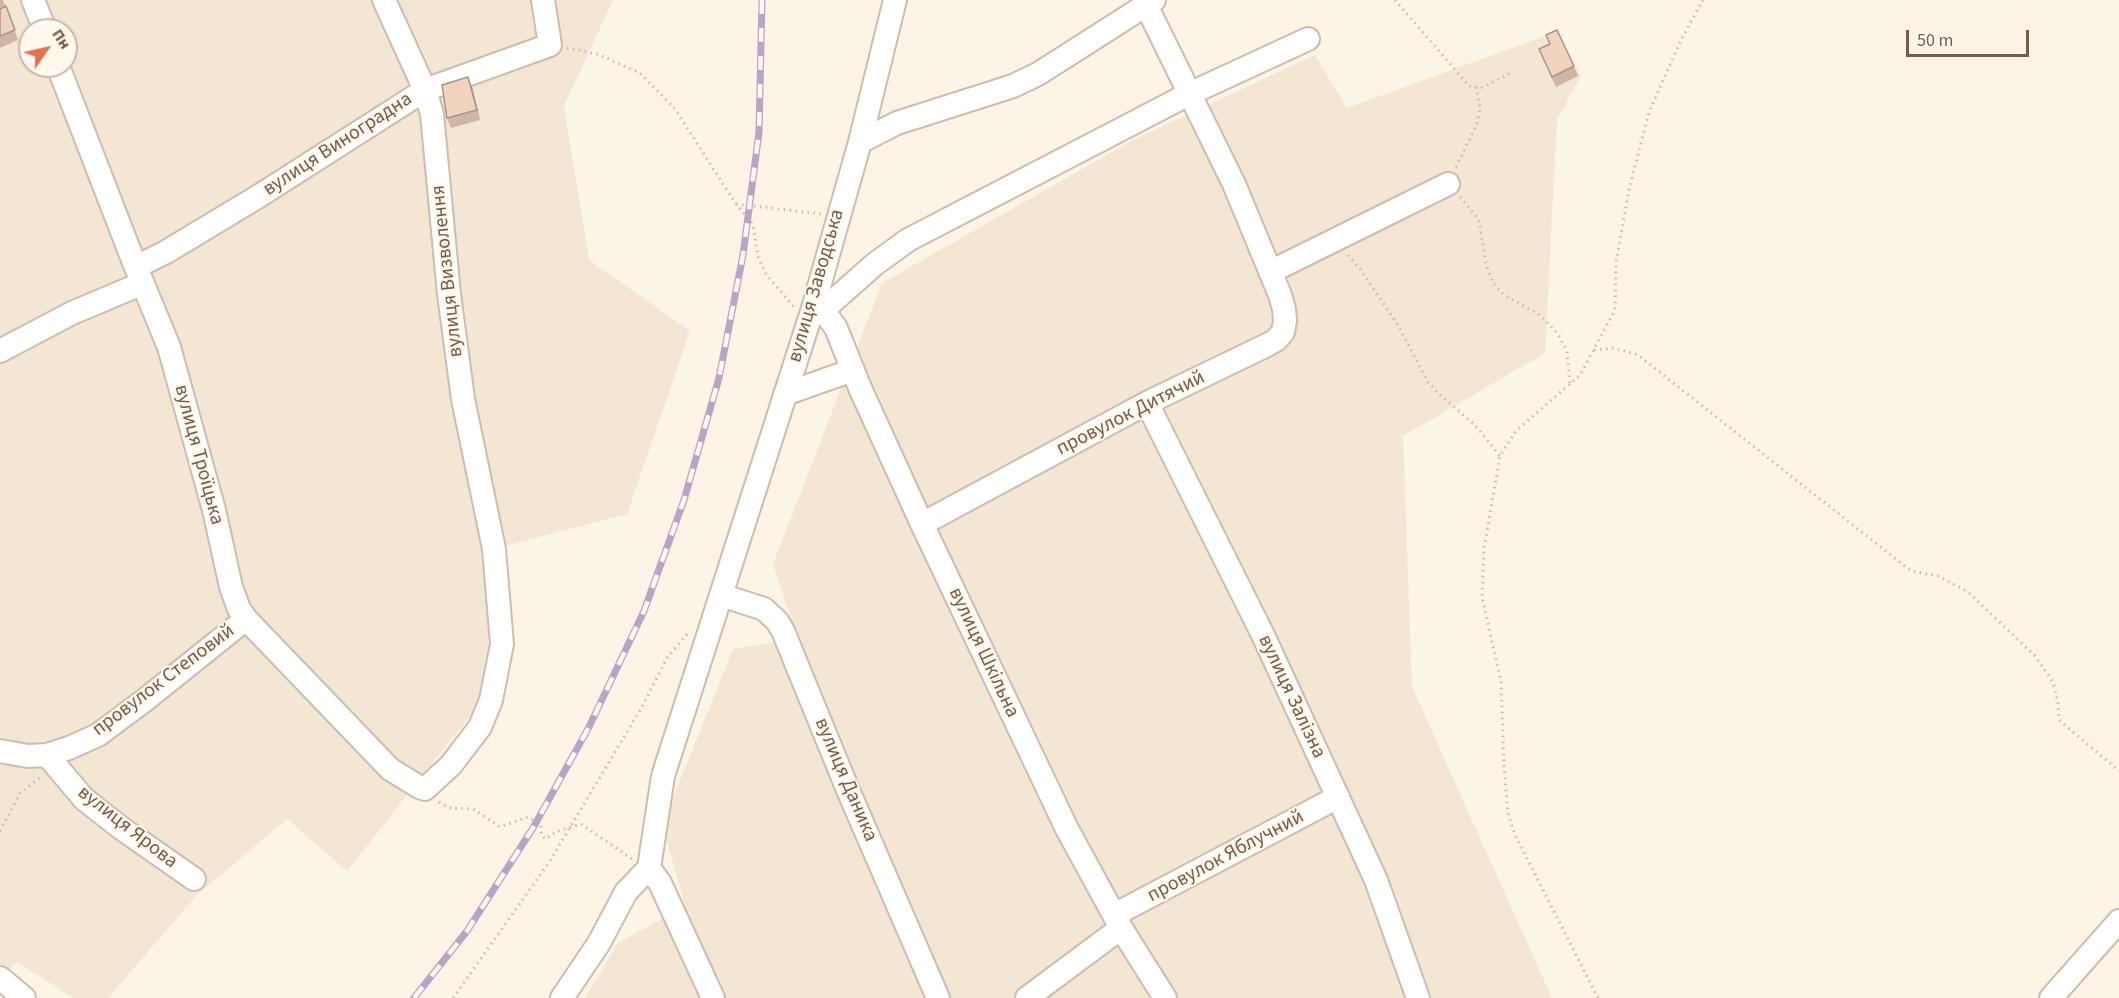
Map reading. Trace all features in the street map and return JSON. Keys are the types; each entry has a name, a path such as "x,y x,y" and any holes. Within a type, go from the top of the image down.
{"street":[{"path":"33,0 40,18"},
{"name":"вулиця Визволення","path":"384,0 424,90 434,130 449,294 463,399 494,549 502,644 491,700 480,727 451,765 422,788"},
{"path":"543,0 550,45"},
{"name":"вулиця Заводська","path":"649,868 663,776 784,394 814,313 837,216 860,142 895,0"},
{"path":"860,142 897,123 1022,82 1150,3 1189,94 1234,184 1270,272 1448,184"},
{"path":"814,313 908,240 1189,94 1308,39"},
{"name":"вулиця Виноградна","path":"0,351 139,275 166,252 260,196 424,90 550,45"},
{"name":"вулиця Троїцька","path":"63,78 169,347 214,510 231,587 239,609 390,769 422,788"},
{"name":"провулок Дитячий","path":"922,524 1147,404 1276,340 1283,332 1284,309 1270,272"},
{"name":"вулиця Шкільна","path":"814,313 836,328 922,524 1067,829 1117,922 1165,998"},
{"path":"784,394 853,370"},
{"name":"вулиця Залізна","path":"1147,404 1263,635 1376,880 1418,998"},
{"name":"вулиця Даника","path":"721,595 764,609 777,621 783,631 848,790 938,998"},
{"name":"провулок Степовий","path":"51,761 69,748 98,735 146,700 246,619"},
{"path":"0,751 51,761"},
{"name":"вулиця Ярова","path":"51,761 84,799 194,879"},
{"name":"провулок Яблучний","path":"1027,998 1117,922 1338,797"},
{"path":"562,998 599,943 626,892 649,868 660,883 713,998"},
{"path":"2051,998 2119,921"},
{"path":"0,978 24,998"}],"path":[{"path":"1395,0 1469,86 1481,88 1513,72"},
{"path":"1598,998 1515,836 1508,813 1501,682 1482,597 1484,549 1500,456 1516,431 1580,375 1615,309 1616,263 1629,189 1649,112 1681,40 1703,0"},
{"path":"550,45 597,54 640,73 675,109 736,204 753,224 758,257 766,274 814,313"},
{"path":"1476,87 1480,108 1477,124 1448,184 1479,220 1486,264 1492,283 1503,294 1540,316 1558,334 1567,351 1570,384"},
{"path":"736,204 837,216"},
{"path":"1335,240 1360,270 1398,325 1428,382 1440,396 1475,424 1500,456"},
{"path":"1594,350 1614,348 1638,354 1911,571 1938,576 1968,592 2035,656 2053,682 2058,702 2059,720 2119,771"},
{"path":"453,998 550,861 643,705 667,658 690,631"},
{"path":"0,831 20,793 51,761"},
{"path":"422,788 431,797 449,808 473,810 500,827 528,817 541,825 545,839 558,831 581,824 625,855 649,868"}],"shaded area":[{"path":"0,0 613,0 564,106 589,260 690,331 627,514 505,546 477,707 347,871 287,819 197,895 108,998 73,998 18,962 0,977"},
{"path":"1556,32 1581,76 1557,120 1545,353 1403,436 1412,687 1552,998 585,998 618,943 685,906 662,825 733,649 797,638 773,564 882,283 1133,140 1315,55 1347,108"}],"building":[{"path":"6,6 15,30 0,36 0,9"},
{"path":"1557,30 1574,66 1552,77 1539,49 1550,44 1546,35"},
{"path":"468,77 477,110 447,118 442,85"}],"railway":[{"path":"414,998 467,931 533,828 589,727 644,611 684,500 719,378 743,255 759,132 762,0"}]}
